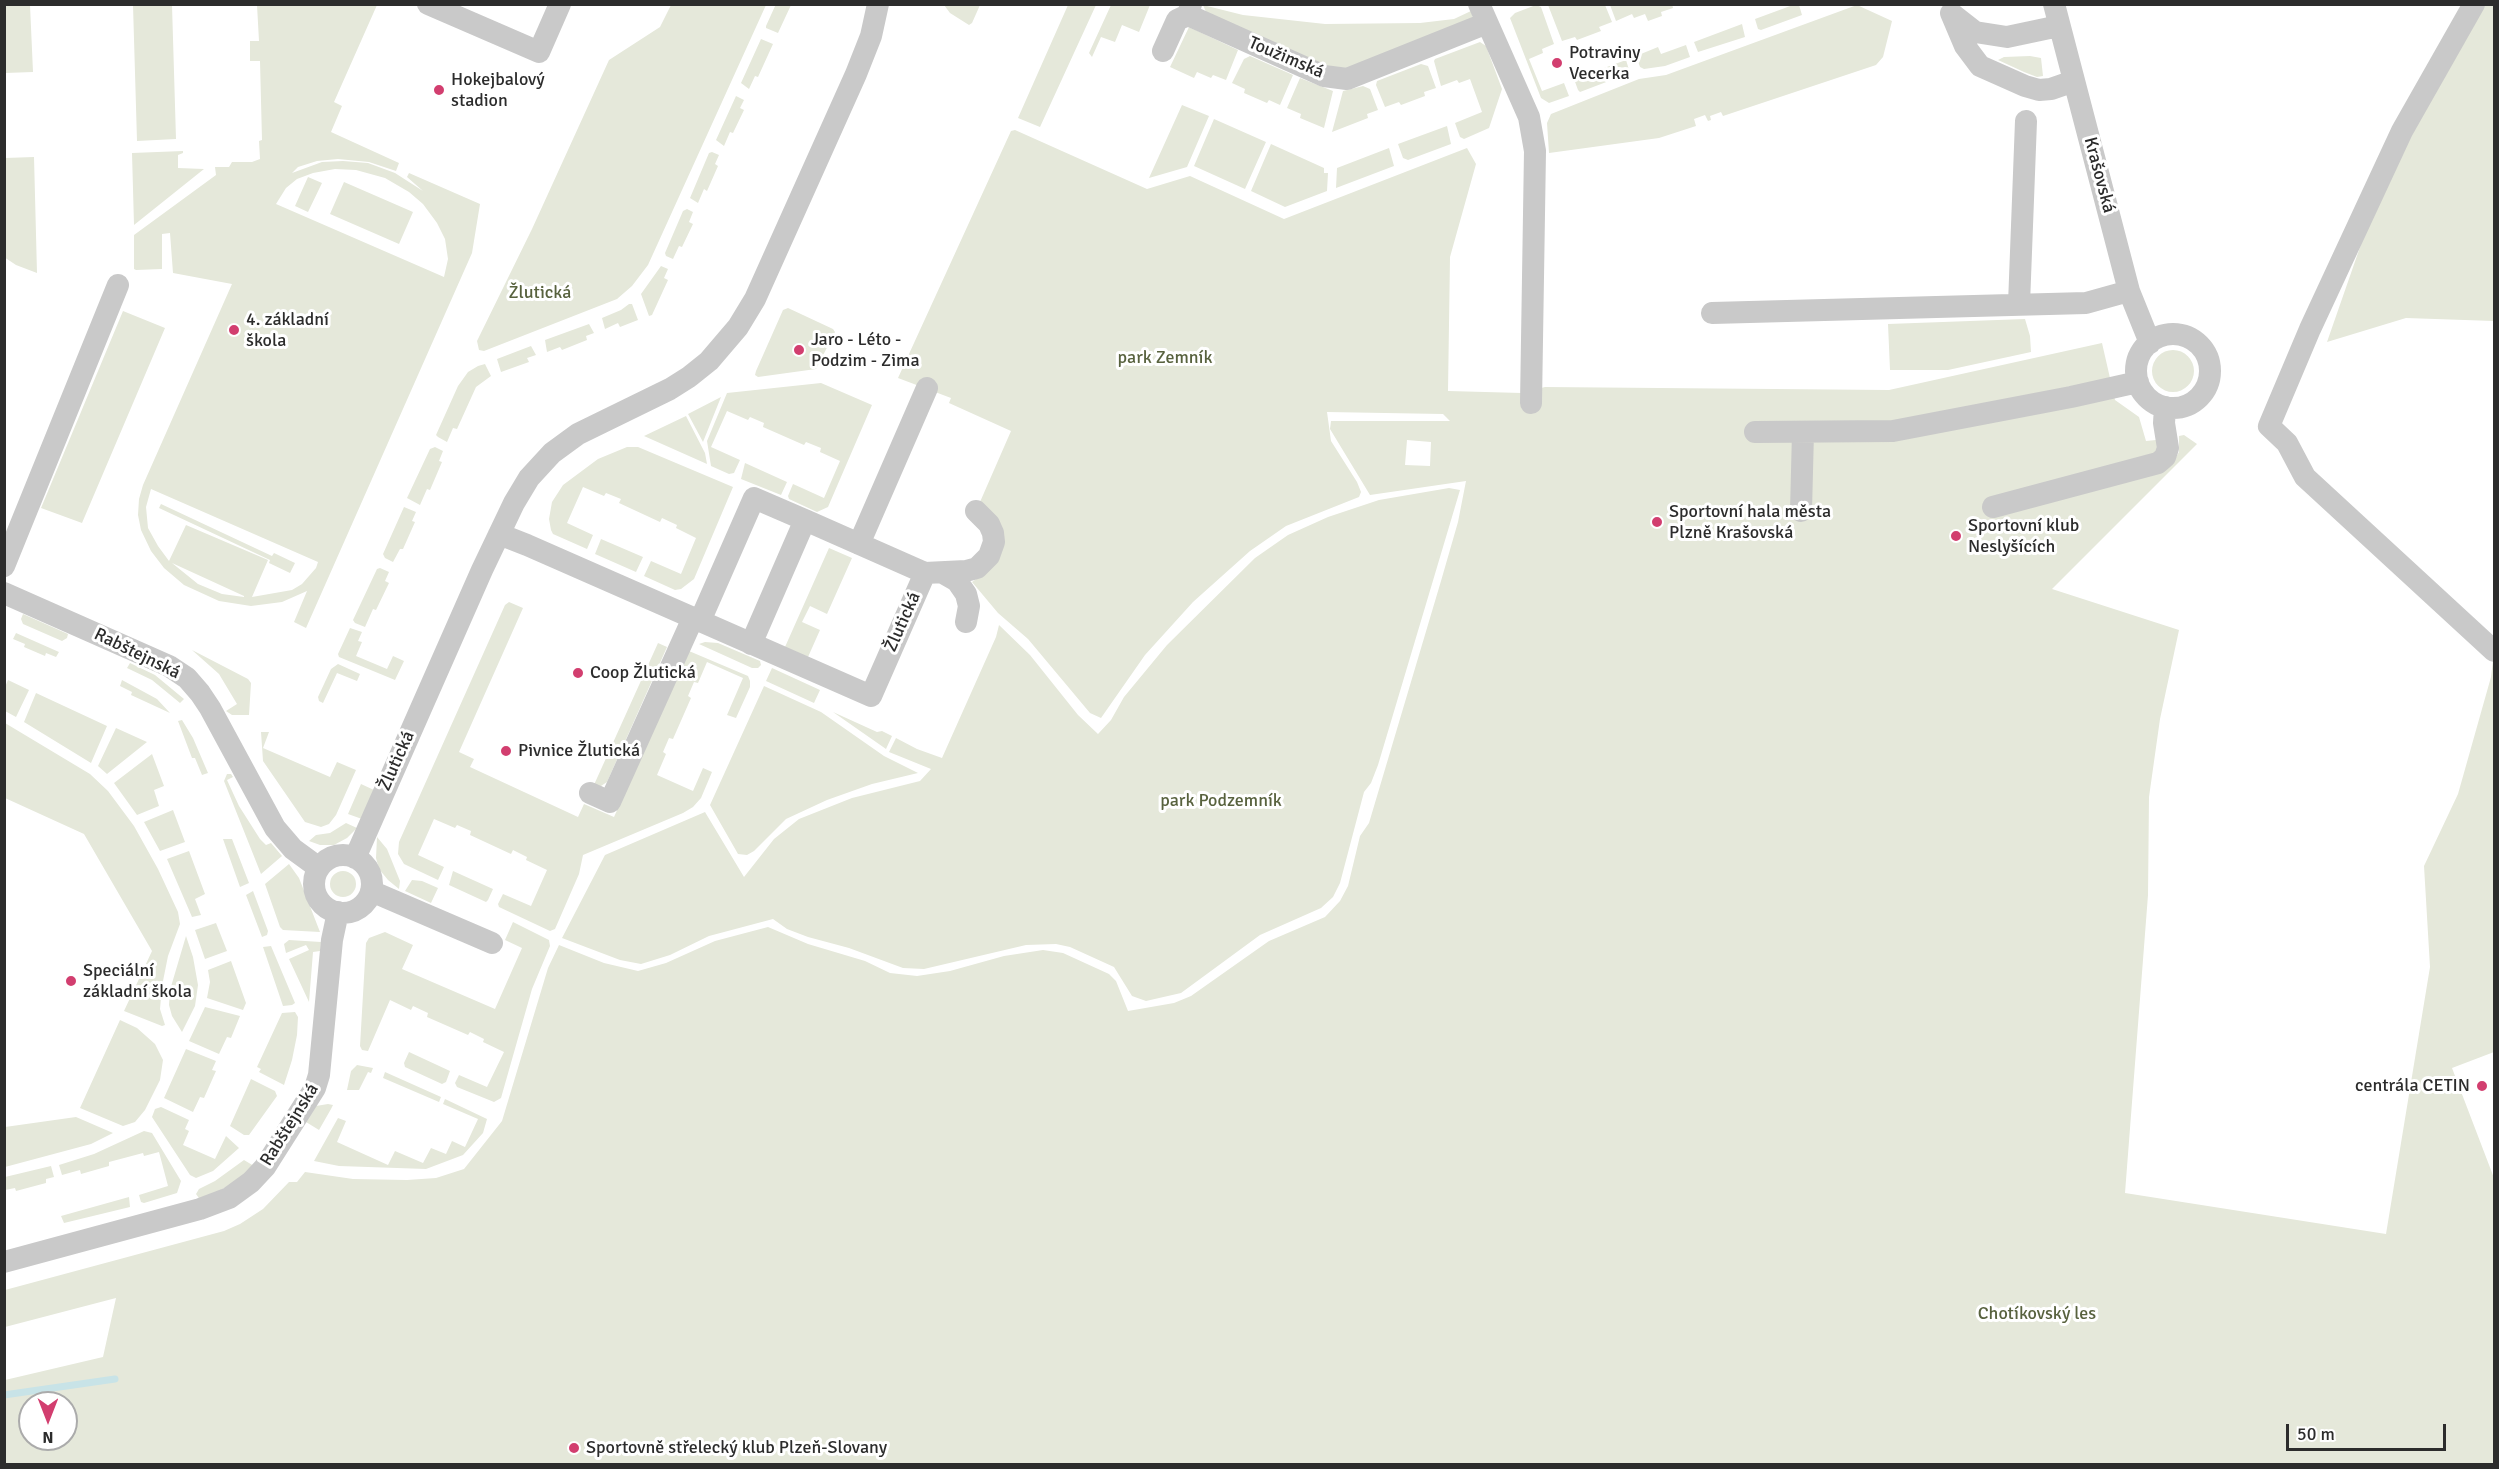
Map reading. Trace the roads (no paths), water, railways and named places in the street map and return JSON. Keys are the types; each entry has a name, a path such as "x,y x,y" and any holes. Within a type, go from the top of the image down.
{"street":[{"path":"428,4 539,52 560,4"},
{"name":"Žlutická","path":"355,858 499,534 529,478 552,453 596,424 670,389 689,377 709,361 738,327 755,299 856,74 871,36 878,4"},
{"path":"2474,4 2402,131 2310,329 2269,426 2287,443 2305,477 2494,651"},
{"path":"1949,9 1975,32 2007,38 2057,15"},
{"path":"1949,9 1965,46 1980,66 2039,90 2051,89 2074,81"},
{"path":"1163,51 1177,20 1189,10"},
{"name":"Toužimská","path":"1189,10 1324,76 1347,79 1483,14 1529,117 1535,151 1531,404"},
{"name":"Krašovská","path":"2057,15 2129,291 2150,343"},
{"path":"2019,304 2026,121"},
{"path":"4,567 118,285"},
{"path":"1712,313 2086,303 2129,291"},
{"path":"2174,334 2191,339 2204,351 2210,367 2208,385 2198,399 2183,407 2165,407 2145,396 2138,382 2137,365 2139,356 2150,343 2166,335 2174,334"},
{"path":"1755,432 1872,433 1914,428 2138,382"},
{"path":"859,544 927,388"},
{"path":"1993,507 2158,463 2165,457 2168,448 2164,423 2165,407"},
{"path":"1801,511 1803,432"},
{"name":"Žlutická","path":"499,534 871,696 934,573 859,544 753,498 696,619"},
{"path":"934,573 966,572 977,568 989,556 994,542 993,533 989,524 976,511"},
{"path":"751,644 805,520"},
{"path":"934,573 957,581 966,594 969,606 966,622"},
{"name":"Rabštejnská","path":"4,593 169,666 187,678 210,708 275,828 293,849 319,868"},
{"path":"600,798 696,619"},
{"path":"335,856 355,858 369,872 371,891 366,901 358,909 348,912 338,912 324,906 315,892 315,877 319,868 335,856"},
{"path":"371,891 492,943"},
{"name":"Rabštejnská","path":"4,1262 200,1209 229,1198 251,1182 266,1167 315,1088 319,1076 332,939 338,912"}],"waterway":[{"path":"4,1395 115,1379"}],"place":[{"name":"Potraviny Vecerka","path":"1557,63"},
{"name":"Hokejbalový stadion","path":"439,90"},
{"name":"4. základní škola","path":"234,330"},
{"name":"Jaro - Léto - Podzim - Zima","path":"799,350"},
{"name":"Sportovní hala města Plzně Krašovská","path":"1657,522"},
{"name":"Sportovní klub Neslyšících","path":"1956,536"},
{"name":"Coop Žlutická","path":"578,673"},
{"name":"Pivnice Žlutická","path":"506,751"},
{"name":"Speciální základní škola","path":"71,981"},
{"name":"centrála CETIN","path":"2482,1086"},
{"name":"Sportovně střelecký klub Plzeň-Slovany","path":"574,1448"}],"park label":[{"name":"park Zemník","path":"1165,358"},
{"name":"park Podzemník","path":"1221,801"},
{"name":"Chotíkovský les","path":"2037,1314"}]}
